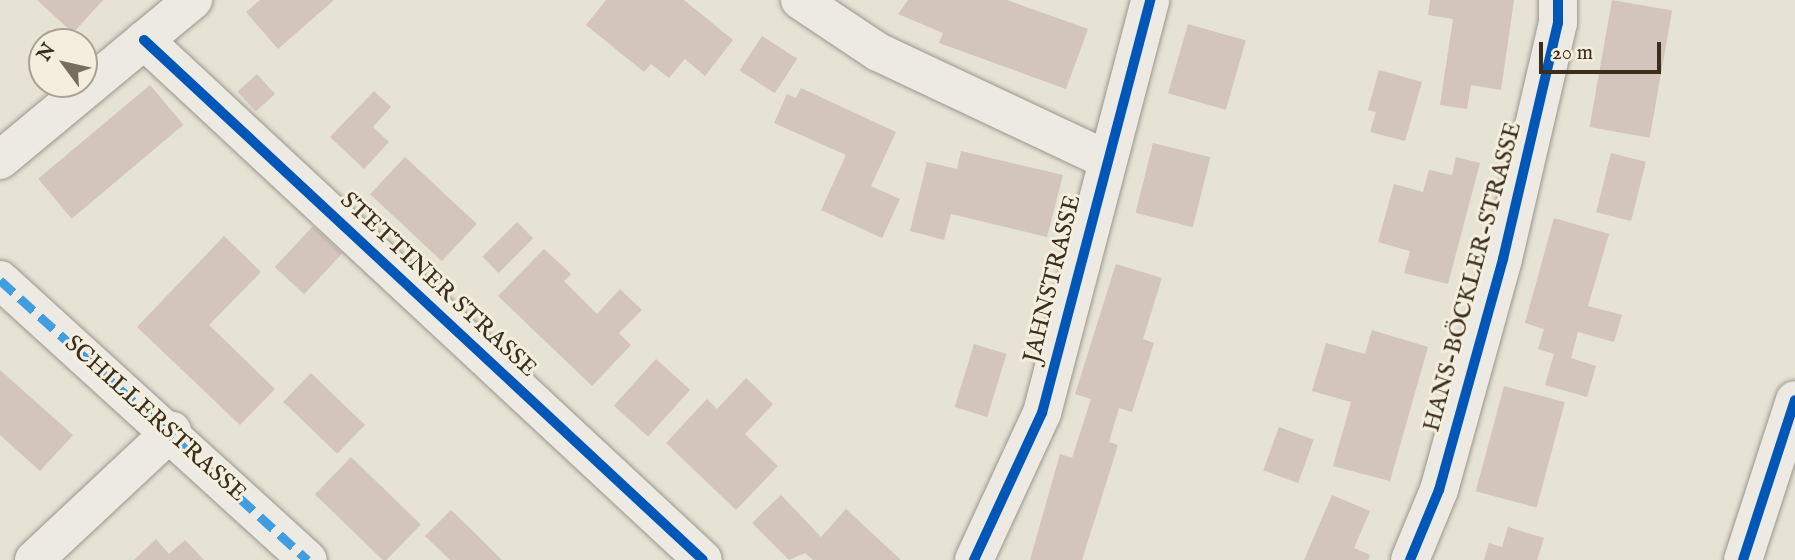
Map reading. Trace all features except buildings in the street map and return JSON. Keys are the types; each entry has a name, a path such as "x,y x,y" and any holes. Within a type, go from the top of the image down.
{"street":[{"path":"0,160 193,0"},
{"path":"800,0 877,52 1105,159"},
{"name":"JAHNSTRASSE","path":"974,560 1042,413 1105,159 1150,0"},
{"name":"HANS-BÖCKLER-STRASSE","path":"1410,560 1439,490 1503,259 1559,23 1558,0"},
{"name":"STETTINER STRASSE","path":"144,40 703,560"},
{"name":"SCHILLERSTRASSE","path":"0,280 172,431 308,560"},
{"path":"1743,560 1795,400"},
{"path":"34,560 172,431"}],"marked path":[{"path":"0,280 308,560"}],"cycle path":[{"path":"974,560 1042,413 1150,0"},
{"path":"1410,560 1439,490 1503,259 1558,23 1558,0"},
{"path":"144,40 703,560"},
{"path":"1743,560 1795,400"}]}
